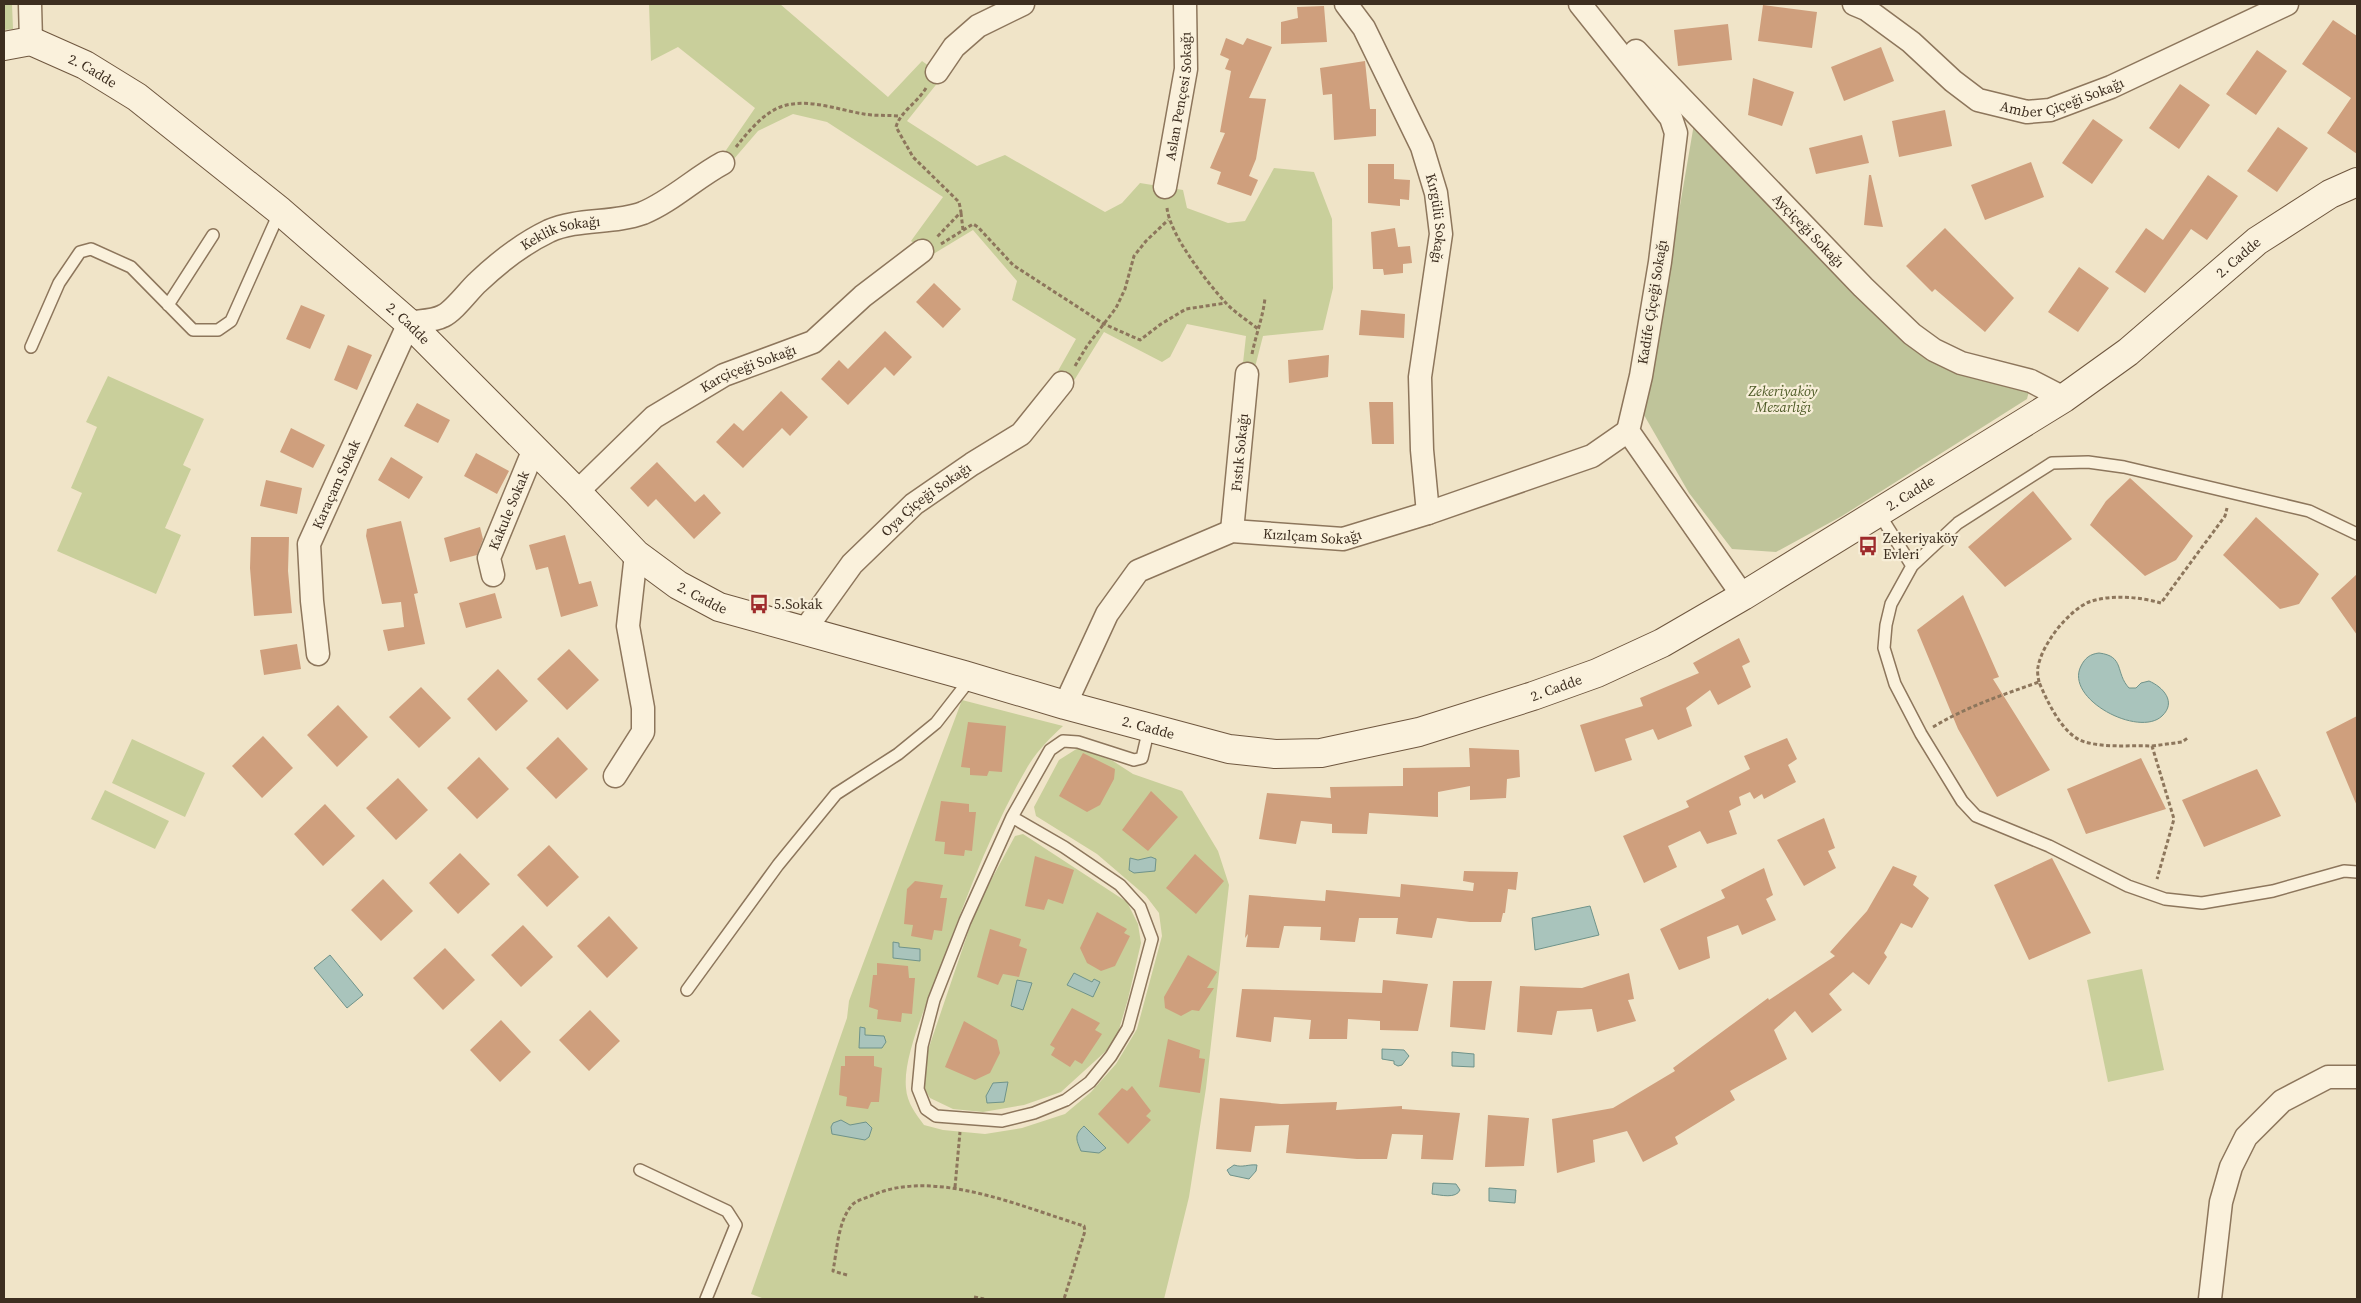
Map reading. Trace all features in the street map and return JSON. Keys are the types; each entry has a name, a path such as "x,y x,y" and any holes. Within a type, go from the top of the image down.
{"street":[{"path":"4,46 31,41 30,4"},
{"path":"937,72 954,47 978,26 1023,4"},
{"name":"Aslan Pençesi Sokağı","path":"1165,187 1186,69 1181,4"},
{"name":"Kırgülü Sokağı","path":"1346,4 1364,28 1422,147 1436,193 1441,234 1420,377 1422,450 1428,513"},
{"name":"Kadife Çiçeği Sokağı","path":"1580,4 1671,118 1676,133 1660,262 1641,376 1628,431"},
{"name":"Ayçiçeği Sokağı","path":"1591,4 1836,260 1912,334 1934,350 1961,363 2031,382 2064,398"},
{"name":"Amber Çiçeği Sokağı","path":"1854,4 1866,9 1911,42 1953,81 1978,100 2027,112 2050,110 2111,87 2287,4"},
{"name":"2. Cadde","path":"31,41 85,65 137,97 280,211 409,323 578,492 636,554 678,586 719,607 804,632 1229,749 1275,754 1321,753 1419,732 1597,674 1662,643 1743,596 2015,430 2064,398 2128,352 2257,241 2330,194 2357,182"},
{"name":"Keklik Sokağı","path":"409,323 443,316 480,280 522,246 551,230 579,224 611,221 643,213 687,188 702,174 723,163"},
{"name":"Karçiçeği Sokağı","path":"578,492 654,417 724,375 814,342 863,296 922,250"},
{"name":"Karaçam Sokak","path":"318,654 312,601 309,544 409,323"},
{"name":"Fıstık Sokağı","path":"1232,531 1248,374"},
{"name":"Oya Çiçeği Sokağı","path":"804,632 852,564 914,504 972,464 1021,434 1062,382"},
{"path":"1628,431 1743,596"},
{"name":"Kızılçam Sokağı","path":"1065,705 1107,614 1138,571 1232,531 1343,538 1428,513 1592,456 1628,431"},
{"name":"Kakule Sokak","path":"493,574 489,558 534,449"},
{"path":"615,776 643,732 643,708 628,626 636,554"},
{"path":"2210,1299 2221,1202 2231,1167 2246,1137 2282,1101 2328,1078 2357,1077"}],"lane":[{"path":"31,347 59,283 80,252 92,249 131,267 193,330 218,330 231,320 280,211"},
{"path":"168,305 212,234"},
{"path":"2357,534 2309,511 2124,467 2088,462 2052,463 1958,523 1912,566 1891,604 1886,625 1884,648 1895,684 1921,734 1962,801 1976,816 2048,846 2128,886 2165,899 2202,903 2273,891 2344,871 2357,872"},
{"path":"1878,512 1912,566"},
{"path":"687,990 778,865 836,794 898,754 936,723 972,677"},
{"path":"1012,817 1064,847 1120,884 1140,907 1152,939 1128,1028 1111,1056 1090,1082 1066,1100 1034,1113 1002,1121 936,1116 926,1109 918,1089 918,1066 934,1000 965,921 1012,817 1050,750 1063,742 1078,742 1134,760 1142,758 1148,741 1149,728"},
{"path":"640,1170 727,1211 736,1225 706,1299"}],"path":[{"path":"937,72 918,101 899,116 896,127 913,157 959,202 963,230"},
{"path":"723,163 764,118 783,106 805,104 834,107 865,114 899,116"},
{"path":"1165,187 1168,220 1177,237 1226,303 1258,329"},
{"path":"922,250 961,212"},
{"path":"1062,382 1116,308 1125,289 1134,256 1146,241 1168,220"},
{"path":"922,250 940,245 974,224 1014,265 1104,324 1140,340 1161,324 1186,309 1226,303"},
{"path":"1248,374 1258,329 1263,319 1266,298"},
{"path":"2189,737 2182,742 2152,746 2084,742 2064,727 2050,707 2038,682 2038,666 2048,642 2065,619 2089,602 2115,598 2142,598 2161,603 2225,516 2231,492"},
{"path":"1921,734 1950,716 2038,682"},
{"path":"2152,746 2174,819 2152,894"},
{"path":"955,1187 960,1119"},
{"path":"847,1275 833,1271 844,1217 853,1204 876,1194 901,1187 921,1185 955,1187 1084,1226 1085,1231 1064,1299"},
{"path":"974,1297 984,1299"}],"green space":[{"path":"4,4 12,4 13,29 4,30"},
{"path":"649,4 780,4 888,97 922,61 943,76 907,121 977,166 1005,155 1105,212 1122,203 1140,183 1183,190 1187,208 1228,223 1245,221 1274,168 1314,172 1332,219 1333,288 1323,330 1263,336 1253,375 1242,372 1246,336 1187,324 1170,357 1162,362 1104,332 1070,387 1054,378 1076,339 1012,300 1017,281 973,230 930,256 911,241 943,197 827,122 793,114 758,131 727,167 720,159 755,108 678,47 651,61"},
{"name":"Zekeriyaköy Mezarlığı","path":"1694,124 1832,267 1923,357 1979,376 2030,387 2027,399 1842,516 1776,552 1732,549 1689,493 1644,415"},
{"path":"108,376 204,419 183,465 191,469 165,528 181,535 156,594 57,551 82,493 71,488 97,427 86,422"},
{"path":"962,700 1063,726 1044,744 1032,760 1001,818 966,899 920,1020 908,1063 906,1088 910,1103 924,1125 943,1130 985,1134 1022,1128 1065,1114 1091,1092 1116,1064 1137,1029 1162,936 1159,913 1146,896 1097,854 1036,816 1034,807 1059,760 1078,748 1113,761 1133,774 1182,791 1218,851 1229,885 1206,1088 1189,1197 1164,1299 765,1299 751,1294 847,1018 849,1001"},
{"path":"132,739 205,773 185,817 112,783"},
{"path":"105,790 169,821 155,849 91,819"},
{"path":"1023,834 1127,902 1138,924 1141,943 1128,999 1118,1033 1106,1051 1061,1092 1024,1105 983,1112 953,1109 930,1098 925,1090 924,1062 977,906 1015,836"},
{"path":"2142,969 2164,1070 2108,1082 2087,980"}],"water":[{"path":"2099,653 2107,655 2116,661 2122,677 2129,688 2136,688 2141,683 2149,681 2163,691 2168,700 2168,705 2162,716 2151,722 2122,719 2106,712 2093,702 2083,691 2079,679 2081,666 2084,661 2090,655"},
{"path":"1151,857 1156,859 1155,871 1134,873 1129,870 1130,858 1138,860"},
{"path":"1590,906 1599,935 1535,950 1532,918"},
{"path":"893,942 899,943 899,947 920,949 920,961 893,958"},
{"path":"330,955 363,995 347,1008 314,968"},
{"path":"1074,973 1092,982 1094,979 1100,982 1093,997 1067,985"},
{"path":"1017,980 1032,983 1023,1010 1011,1006"},
{"path":"860,1027 865,1028 865,1035 884,1036 886,1042 882,1048 859,1048"},
{"path":"1382,1049 1404,1050 1409,1056 1402,1065 1398,1066 1394,1064 1394,1061 1382,1059"},
{"path":"1452,1052 1474,1054 1474,1067 1452,1066"},
{"path":"1008,1082 1004,1102 987,1103 986,1096 993,1083"},
{"path":"841,1120 850,1125 866,1122 872,1128 869,1137 865,1140 832,1134 831,1127 833,1123"},
{"path":"1084,1126 1106,1148 1099,1153 1081,1151 1077,1135"},
{"path":"1234,1165 1257,1165 1256,1171 1249,1179 1230,1175 1227,1170"},
{"path":"1433,1183 1456,1184 1460,1190 1455,1195 1432,1194"},
{"path":"1489,1188 1516,1190 1515,1203 1489,1201"}],"building":[{"path":"1763,5 1817,12 1812,48 1758,41"},
{"path":"1324,6 1327,42 1281,44 1281,22 1298,18 1297,7"},
{"path":"2333,20 2357,36 2357,154 2327,133 2351,98 2302,64"},
{"path":"1728,24 1732,60 1678,66 1674,30"},
{"path":"1226,38 1243,45 1247,38 1272,47 1249,98 1266,99 1256,159 1249,176 1258,180 1251,196 1217,184 1221,172 1210,168 1225,133 1220,132 1231,71 1225,69 1229,59 1220,55"},
{"path":"1881,47 1894,81 1844,101 1831,67"},
{"path":"2257,50 2287,71 2256,115 2226,94"},
{"path":"1365,61 1370,109 1376,109 1376,136 1334,140 1332,94 1323,95 1320,68"},
{"path":"1753,78 1794,92 1782,126 1748,115"},
{"path":"2180,84 2210,105 2179,149 2149,128"},
{"path":"1945,110 1952,146 1899,157 1892,121"},
{"path":"2093,119 2123,140 2092,184 2062,163"},
{"path":"2278,127 2308,148 2277,192 2247,171"},
{"path":"1862,135 1869,163 1816,174 1809,148"},
{"path":"2031,162 2044,197 1985,220 1971,185"},
{"path":"1368,164 1394,164 1394,179 1410,180 1409,200 1400,199 1400,206 1368,203"},
{"path":"1869,175 1871,175 1883,227 1864,225"},
{"path":"2208,175 2238,196 2207,240 2191,229 2145,293 2115,272 2146,228 2163,240"},
{"path":"1395,228 1398,247 1410,246 1412,263 1403,264 1403,273 1384,275 1383,269 1373,269 1371,232"},
{"path":"1945,228 2014,298 1985,332 1935,289 1932,292 1906,266"},
{"path":"2079,267 2109,288 2078,332 2048,312"},
{"path":"934,283 961,309 943,328 916,302"},
{"path":"301,305 325,315 310,349 286,339"},
{"path":"1361,310 1405,314 1404,338 1359,335"},
{"path":"885,331 912,357 894,376 885,367 848,405 821,379 839,360 848,369"},
{"path":"348,345 372,355 357,390 334,380"},
{"path":"1329,355 1328,377 1289,383 1288,360"},
{"path":"781,391 808,417 790,436 782,428 743,468 716,442 734,423 743,431"},
{"path":"1369,402 1393,402 1394,444 1372,444"},
{"path":"417,403 450,420 438,443 404,426"},
{"path":"291,428 325,445 313,468 280,452"},
{"path":"476,453 509,471 497,494 464,476"},
{"path":"391,457 423,477 409,499 378,480"},
{"path":"657,462 695,502 704,494 721,513 694,539 656,499 648,507 630,488"},
{"path":"2130,478 2193,536 2176,560 2145,576 2090,525 2106,501"},
{"path":"266,480 302,488 297,514 260,506"},
{"path":"2033,491 2072,539 2005,587 1968,547"},
{"path":"2256,517 2319,574 2299,604 2280,609 2223,555"},
{"path":"401,521 418,593 414,594 425,644 388,651 383,630 404,627 401,602 382,604 366,536 367,529"},
{"path":"480,527 483,539 477,555 450,562 444,538"},
{"path":"565,535 579,584 591,581 598,606 561,617 548,567 536,570 529,545"},
{"path":"251,537 289,537 288,571 292,613 254,616 250,568"},
{"path":"2357,574 2357,635 2331,598"},
{"path":"495,593 502,618 466,628 459,603"},
{"path":"1963,595 1999,677 1993,679 2050,770 1997,797 1958,729 1917,630"},
{"path":"1739,638 1750,662 1742,666 1751,687 1718,705 1710,690 1686,708 1692,726 1658,740 1653,729 1625,739 1632,760 1595,772 1580,725 1643,706 1640,698 1699,673 1693,663"},
{"path":"297,644 301,669 264,675 260,650"},
{"path":"569,649 599,680 567,710 537,679"},
{"path":"498,669 528,701 496,731 467,699"},
{"path":"421,687 451,718 419,748 389,717"},
{"path":"338,705 368,737 337,767 307,735"},
{"path":"2357,716 2357,806 2326,732"},
{"path":"968,722 1006,726 1002,772 989,771 987,776 970,775 970,768 961,767"},
{"path":"263,736 293,768 262,798 232,766"},
{"path":"558,737 588,769 556,799 526,768"},
{"path":"1787,738 1797,759 1788,765 1796,782 1764,799 1762,794 1754,799 1750,792 1739,797 1741,805 1729,811 1737,834 1707,844 1700,831 1668,846 1677,867 1644,883 1623,836 1689,807 1686,801 1750,769 1744,756"},
{"path":"1469,748 1519,750 1520,777 1507,779 1506,798 1470,800 1470,786 1438,792 1438,817 1369,813 1367,834 1332,833 1332,824 1301,821 1296,844 1259,839 1267,793 1331,798 1330,787 1403,786 1403,768 1470,767"},
{"path":"1083,753 1115,769 1114,779 1100,805 1087,812 1059,796"},
{"path":"479,757 509,789 477,819 447,788"},
{"path":"2141,758 2166,809 2086,834 2067,789"},
{"path":"2257,769 2281,816 2204,847 2182,800"},
{"path":"398,778 428,810 396,840 366,808"},
{"path":"1151,791 1178,817 1148,851 1122,830"},
{"path":"941,801 969,804 969,812 976,812 972,851 965,850 964,856 944,854 945,842 935,841"},
{"path":"325,804 355,836 323,866 294,834"},
{"path":"1824,818 1835,848 1828,851 1836,868 1804,886 1777,840"},
{"path":"549,845 579,877 547,907 517,875"},
{"path":"460,853 490,884 458,914 429,883"},
{"path":"1195,854 1224,881 1196,914 1166,888"},
{"path":"1035,856 1074,870 1063,904 1048,899 1044,910 1025,906"},
{"path":"2052,858 2091,933 2029,960 1994,885"},
{"path":"1893,866 1917,876 1913,885 1929,898 1912,928 1901,923 1884,953 1887,957 1869,985 1853,972 1829,994 1842,1010 1812,1033 1795,1011 1774,1030 1787,1059 1730,1091 1735,1100 1675,1137 1678,1144 1643,1162 1627,1131 1593,1140 1595,1162 1557,1173 1552,1119 1613,1108 1675,1071 1673,1068 1768,998 1769,1000 1835,956 1830,952 1867,911"},
{"path":"1764,868 1773,895 1766,899 1776,920 1742,935 1738,925 1707,937 1710,958 1679,970 1660,929 1725,898 1721,890"},
{"path":"1464,871 1518,872 1516,890 1508,889 1505,913 1503,913 1501,922 1470,922 1437,918 1432,938 1396,934 1398,918 1359,918 1355,942 1320,940 1321,927 1284,926 1279,948 1246,947 1248,934 1245,938 1249,895 1325,901 1326,890 1400,897 1401,884 1473,891 1474,883 1463,881"},
{"path":"383,879 413,911 381,941 351,910"},
{"path":"915,881 943,885 940,898 947,898 942,931 934,930 932,940 911,936 913,925 904,924 907,889"},
{"path":"1097,912 1127,929 1124,933 1130,936 1115,966 1101,971 1087,963 1080,948"},
{"path":"609,916 638,948 607,978 577,946"},
{"path":"523,925 553,957 521,987 491,955"},
{"path":"990,929 1021,939 1019,946 1027,949 1019,977 1003,974 998,985 977,977"},
{"path":"445,948 475,980 443,1010 413,978"},
{"path":"1188,955 1217,972 1207,988 1214,988 1199,1011 1192,1010 1181,1016 1165,1008 1164,997"},
{"path":"877,963 908,966 909,978 915,978 912,1014 902,1013 901,1022 877,1019 878,1010 869,1007 873,975 877,975"},
{"path":"1629,973 1634,999 1628,1000 1636,1021 1597,1032 1592,1009 1557,1011 1552,1035 1517,1032 1520,986 1582,988"},
{"path":"1383,980 1428,984 1418,1031 1380,1030 1380,1021 1348,1019 1347,1039 1309,1039 1311,1020 1274,1017 1271,1042 1236,1037 1242,989 1382,993"},
{"path":"1453,981 1492,981 1485,1030 1450,1027"},
{"path":"1072,1008 1100,1023 1095,1030 1102,1034 1082,1064 1075,1060 1070,1067 1051,1055 1055,1048 1050,1045"},
{"path":"590,1010 620,1041 589,1071 559,1040"},
{"path":"501,1020 531,1052 500,1082 470,1050"},
{"path":"964,1021 997,1040 1000,1053 990,1073 975,1080 945,1067"},
{"path":"1168,1039 1200,1050 1199,1058 1205,1059 1200,1093 1159,1087"},
{"path":"845,1056 874,1056 874,1066 882,1068 879,1102 871,1102 868,1109 846,1106 847,1097 839,1095 841,1066 845,1066"},
{"path":"1132,1086 1151,1111 1146,1116 1151,1120 1128,1144 1098,1114 1122,1088 1127,1091"},
{"path":"1220,1098 1281,1104 1337,1102 1336,1110 1402,1106 1402,1109 1460,1113 1453,1160 1421,1159 1423,1135 1392,1134 1387,1159 1357,1159 1286,1153 1289,1125 1255,1126 1251,1152 1216,1149"},
{"path":"1488,1115 1529,1118 1524,1166 1485,1167"}],"place":[{"name":"Zekeriyaköy Evleri","path":"1868,546"},
{"name":"5.Sokak","path":"759,604"}]}
